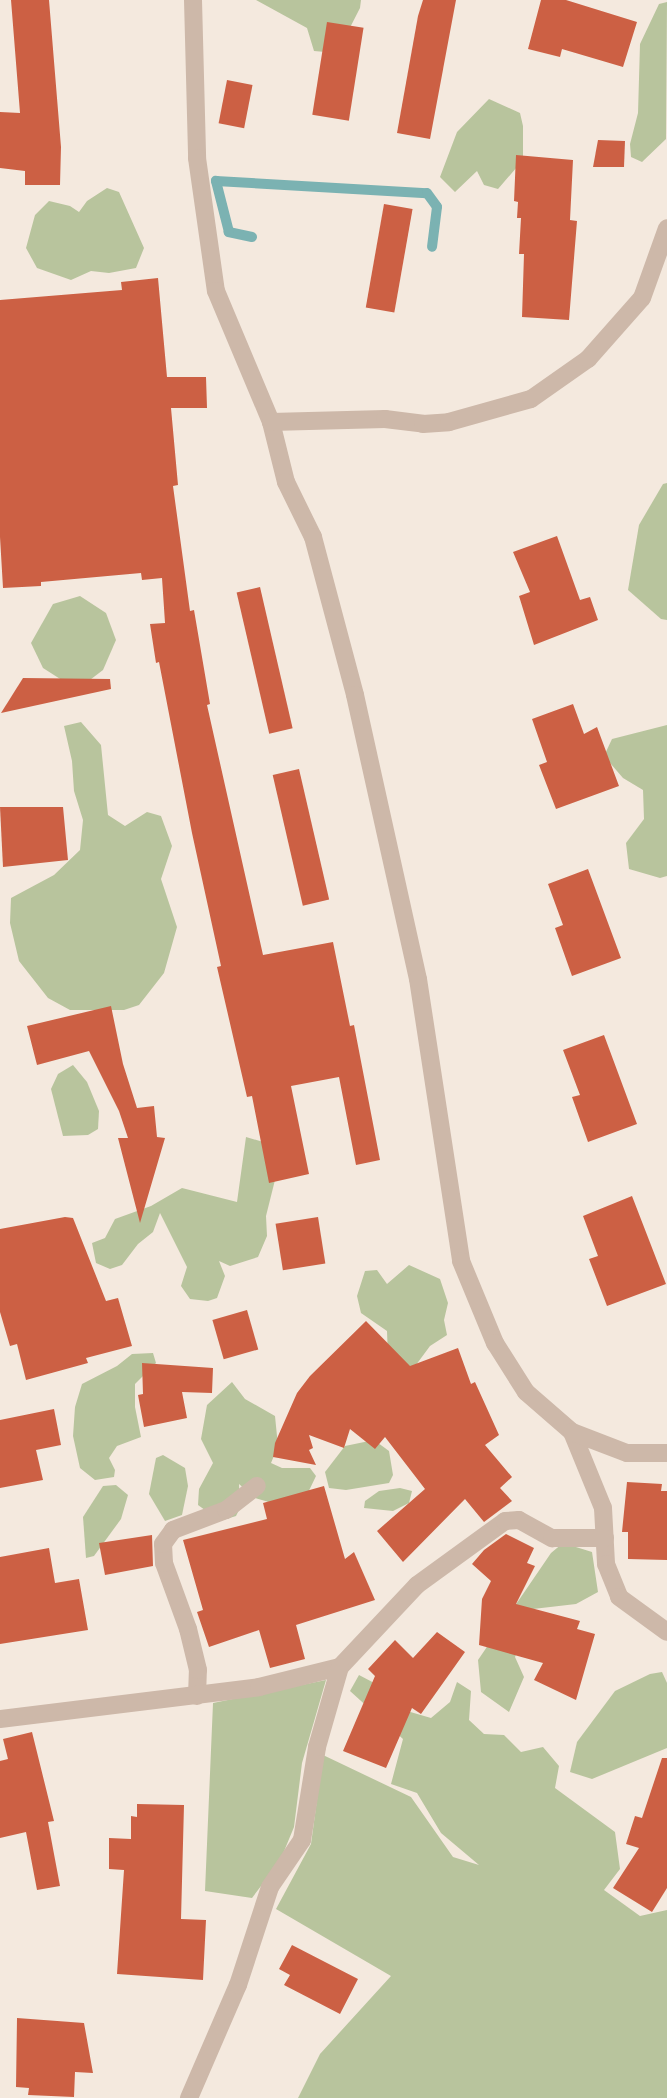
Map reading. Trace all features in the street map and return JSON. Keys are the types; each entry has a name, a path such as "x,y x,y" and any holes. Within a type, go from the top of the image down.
{"street":[{"path":"193,0 197,158 216,290 271,422 286,482 313,537 355,695 418,978 461,1261 495,1343 526,1392 572,1432 627,1453 667,1453"},
{"path":"271,422 385,419 423,424 449,422 531,398 588,359 642,298 667,228"},
{"path":"572,1432 603,1508 606,1564 619,1597 667,1632"},
{"path":"197,1696 198,1670 188,1629 164,1563 163,1544 173,1530 226,1510 257,1486"},
{"path":"189,2098 238,1985 270,1887 302,1840 317,1747 340,1667 417,1585 505,1521 519,1520 552,1538 605,1538"},
{"path":"0,1719 52,1710 259,1687 340,1667"}],"green space":[{"path":"256,0 361,0 360,8 337,53 314,51 307,28"},
{"path":"667,2 666,139 642,162 631,157 630,144 638,113 640,44 659,4"},
{"path":"489,99 520,113 523,126 523,160 498,189 484,185 477,171 455,192 440,177 457,132"},
{"path":"107,188 119,192 144,248 136,268 109,273 91,271 71,280 37,268 26,248 35,215 49,201 70,206 79,212 87,201"},
{"path":"667,483 667,620 661,619 628,590 639,525 663,484"},
{"path":"80,596 106,613 116,640 103,670 82,686 68,684 43,668 31,643 53,604"},
{"path":"81,722 101,745 108,815 125,826 147,812 161,816 172,846 161,879 177,927 164,973 139,1005 124,1010 70,1010 48,998 19,961 10,923 11,898 54,875 80,850 83,820 74,791 72,761 64,726"},
{"path":"667,725 667,876 660,878 629,869 626,843 644,819 643,790 623,778 604,756 612,739"},
{"path":"73,1065 87,1082 99,1111 98,1129 88,1135 63,1136 51,1089 58,1074"},
{"path":"246,1137 270,1144 277,1172 266,1216 267,1236 258,1257 230,1266 219,1261 225,1276 217,1298 208,1301 190,1299 181,1286 187,1267 160,1213 153,1232 138,1244 122,1265 110,1269 96,1263 92,1243 105,1238 115,1219 151,1206 182,1188 237,1202"},
{"path":"409,1265 440,1279 448,1303 444,1320 447,1335 430,1346 413,1369 388,1358 387,1331 361,1313 357,1296 365,1271 377,1270 387,1284"},
{"path":"153,1353 156,1363 135,1384 135,1407 141,1437 117,1446 109,1458 115,1470 114,1477 95,1480 80,1468 73,1436 75,1407 82,1384 117,1366 132,1354"},
{"path":"232,1382 245,1399 275,1416 278,1446 271,1463 282,1468 310,1468 316,1476 305,1499 279,1505 255,1498 239,1484 240,1508 236,1516 220,1521 198,1505 199,1489 213,1463 201,1439 207,1405"},
{"path":"374,1440 389,1451 393,1475 389,1483 346,1490 329,1488 325,1472 345,1446"},
{"path":"163,1455 185,1468 188,1486 182,1515 165,1521 149,1494 156,1458"},
{"path":"116,1485 128,1495 121,1519 94,1556 86,1558 83,1517 103,1486"},
{"path":"400,1488 412,1491 409,1503 393,1511 364,1508 365,1501 379,1491"},
{"path":"563,1543 592,1552 598,1592 576,1604 533,1609 515,1657 524,1677 509,1712 481,1692 478,1660 551,1553"},
{"path":"662,1672 667,1683 667,1748 592,1779 570,1772 577,1742 615,1691 650,1674"},
{"path":"359,1675 378,1685 407,1711 431,1718 450,1702 457,1682 471,1691 469,1720 484,1734 504,1735 521,1752 543,1747 559,1766 555,1788 615,1832 620,1869 604,1890 640,1916 667,1910 667,2098 298,2098 320,2054 391,1976 276,1909 311,1844 323,1755 411,1797 453,1857 479,1865 441,1833 417,1793 391,1784 403,1739 350,1691"},
{"path":"326,1680 302,1763 294,1827 280,1861 252,1898 205,1891 213,1703"}],"building":[{"path":"11,0 49,0 61,147 60,185 25,185 25,171 0,168 0,112 20,113"},
{"path":"423,0 456,0 430,139 397,133"},
{"path":"541,0 566,0 637,22 623,67 562,49 560,57 528,49"},
{"path":"327,22 364,28 349,121 312,115"},
{"path":"227,80 253,85 244,128 219,123"},
{"path":"598,140 625,141 624,167 593,167"},
{"path":"516,155 573,160 570,220 577,221 569,320 522,317 524,254 519,254 521,218 517,218 518,202 514,201"},
{"path":"384,204 413,209 394,312 366,307"},
{"path":"158,278 167,377 206,377 207,408 171,408 178,485 173,486 190,611 194,610 210,704 207,705 263,955 333,942 350,1026 354,1025 380,1160 356,1165 339,1077 291,1086 309,1174 269,1183 252,1096 247,1097 217,967 221,966 159,662 156,663 150,624 165,623 162,578 142,580 141,573 41,582 41,586 3,588 0,537 0,300 122,290 121,282"},
{"path":"557,536 580,600 590,597 598,620 534,645 519,596 530,592 513,552"},
{"path":"260,587 293,728 269,734 237,592"},
{"path":"23,678 110,679 111,689 1,713"},
{"path":"573,704 584,734 597,727 619,786 556,809 539,765 547,762 532,719"},
{"path":"299,769 329,900 303,906 273,775"},
{"path":"0,807 63,807 68,860 3,867"},
{"path":"588,869 621,958 572,976 555,928 563,925 548,884"},
{"path":"111,1006 123,1064 137,1108 154,1106 157,1137 165,1138 140,1223 118,1138 128,1138 119,1111 89,1051 37,1065 27,1026"},
{"path":"604,1035 637,1124 588,1142 572,1097 580,1095 563,1050"},
{"path":"632,1196 666,1284 607,1306 589,1259 598,1256 583,1216"},
{"path":"65,1217 73,1218 106,1301 118,1298 132,1346 86,1358 88,1363 26,1380 17,1344 10,1346 0,1312 0,1229"},
{"path":"318,1217 325,1263 283,1270 276,1224"},
{"path":"247,1310 258,1349 224,1359 212,1320"},
{"path":"366,1321 410,1366 458,1348 471,1384 475,1382 499,1435 485,1445 512,1477 500,1488 512,1501 484,1522 465,1499 403,1562 377,1531 425,1489 385,1437 375,1449 350,1429 344,1448 309,1435 313,1448 309,1450 316,1465 273,1457 275,1443 297,1393 310,1376"},
{"path":"142,1363 213,1368 212,1393 182,1392 187,1418 144,1427 138,1395 143,1394"},
{"path":"54,1409 61,1445 36,1450 43,1480 0,1488 0,1420"},
{"path":"627,1482 662,1484 661,1491 667,1491 667,1560 628,1559 628,1532 622,1532"},
{"path":"324,1486 345,1559 354,1552 375,1600 296,1625 305,1659 270,1668 259,1630 209,1647 197,1612 203,1610 183,1540 267,1519 263,1503"},
{"path":"506,1534 534,1548 527,1563 535,1566 516,1604 580,1621 577,1629 595,1634 576,1700 534,1680 543,1663 479,1645 482,1599 491,1581 472,1564 484,1550"},
{"path":"152,1535 153,1566 105,1575 99,1543"},
{"path":"49,1548 55,1583 79,1579 88,1630 0,1644 0,1557"},
{"path":"437,1632 465,1652 421,1714 412,1708 386,1768 343,1751 375,1676 368,1669 395,1640 413,1658"},
{"path":"32,1732 54,1821 48,1822 60,1886 37,1890 26,1832 0,1838 0,1761 8,1759 3,1739"},
{"path":"662,1758 667,1758 667,1888 652,1912 613,1888 639,1848 626,1844 635,1816 642,1818"},
{"path":"137,1804 184,1805 181,1919 206,1920 203,1980 117,1974 124,1870 109,1869 109,1838 131,1839 131,1816 137,1817"},
{"path":"292,1945 358,1979 340,2014 284,1985 290,1975 279,1969"},
{"path":"17,2018 84,2023 93,2073 75,2072 74,2097 28,2095 29,2088 16,2087"}],"waterway":[{"path":"252,237 229,232 216,181 427,193 437,207 432,247"}]}
